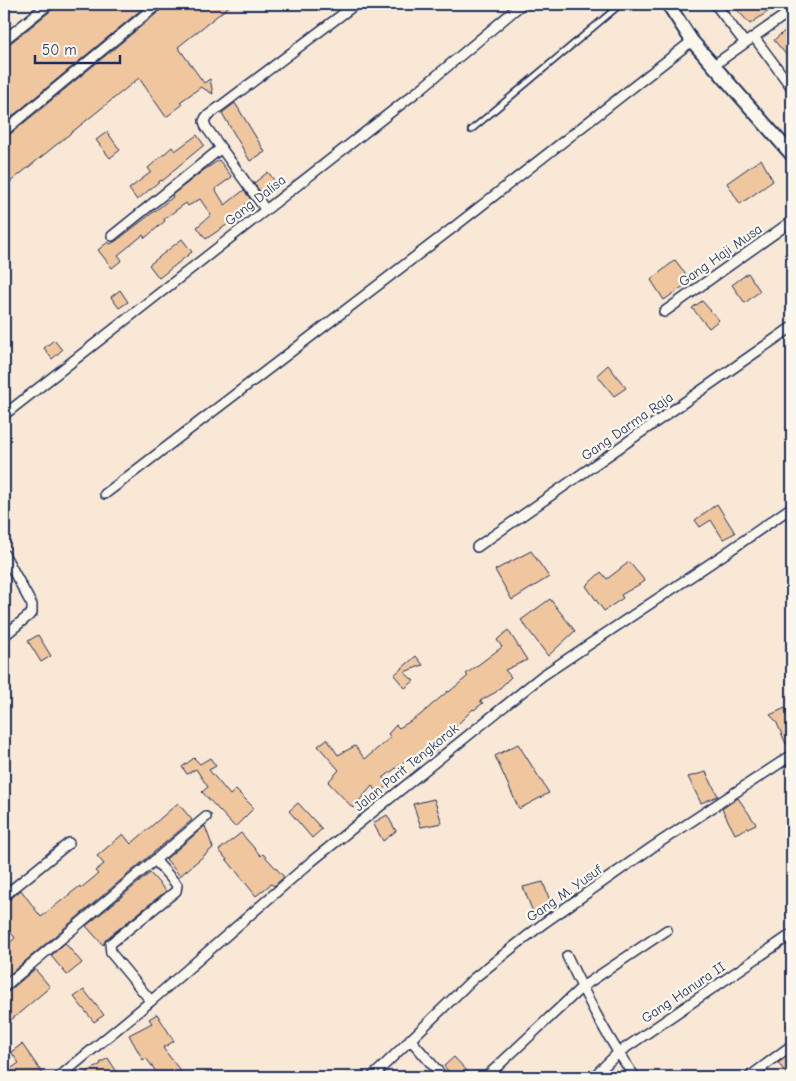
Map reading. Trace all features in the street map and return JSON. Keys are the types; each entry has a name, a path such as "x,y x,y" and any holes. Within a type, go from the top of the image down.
{"main road":[{"path":"668,4 692,41 792,155"}],"street":[{"path":"4,40 49,4"},
{"path":"4,131 158,4"},
{"path":"265,209 220,149 204,121 206,117 356,4"},
{"name":"Gang Dalisa","path":"4,415 423,87 522,4"},
{"path":"715,4 745,43"},
{"path":"714,65 792,10"},
{"path":"754,37 792,88"},
{"path":"105,494 692,41"},
{"path":"112,236 220,149"},
{"name":"Gang Haji Musa","path":"664,312 792,221"},
{"name":"Gang Darma Raja","path":"477,548 792,327"},
{"name":"Jalan Parit Tengkorak","path":"59,1077 151,1001 312,861 542,676 726,553 792,506"},
{"path":"4,557 32,605 32,613 4,636"},
{"name":"Gang M. Yusuf","path":"372,1077 473,979 544,923 654,846 792,755"},
{"path":"4,987 206,817"},
{"path":"4,896 69,843"},
{"path":"151,1001 111,953 110,944 176,891 177,885 155,860"},
{"path":"486,1077 582,986 667,930"},
{"name":"Gang Hanura II","path":"593,1077 618,1053 792,934"},
{"path":"568,956 618,1053 635,1077"},
{"path":"410,1039 443,1077"},
{"path":"749,1077 792,1045"}],"lane":[{"path":"471,130 621,4"}],"building":[{"path":"56,4 148,4 4,123 4,46 8,45 53,9"},
{"path":"164,4 232,4 178,47 204,83 210,79 213,94 201,87 180,102 182,105 166,117 139,78 4,187 4,137 8,136 162,9"},
{"path":"732,4 779,4 750,24"},
{"path":"792,25 792,62 774,40"},
{"path":"235,103 265,152 250,161 222,113"},
{"path":"107,132 120,150 110,158 96,140"},
{"path":"197,135 204,145 137,200 129,189 151,172 148,168 172,147 175,151"},
{"path":"761,159 773,181 740,204 727,183"},
{"path":"219,160 232,177 215,189 225,205 244,190 251,200 245,204 247,206 228,224 206,239 197,227 211,215 200,199 188,206 186,203 164,219 165,221 145,238 143,235 118,255 122,260 112,268 98,250 108,242 110,244 116,241 173,197 172,195"},
{"path":"268,172 279,187 264,197 254,183"},
{"path":"182,239 192,252 159,278 149,265"},
{"path":"675,260 691,281 664,300 651,280"},
{"path":"748,273 760,291 745,303 732,285"},
{"path":"120,290 128,302 119,308 111,297"},
{"path":"702,301 719,320 709,328 692,308"},
{"path":"54,340 62,350 52,359 44,348"},
{"path":"608,365 626,388 614,396 597,375"},
{"path":"717,504 735,533 723,539 711,520 700,527 695,520"},
{"path":"531,551 549,577 512,600 495,570"},
{"path":"629,562 645,581 621,595 623,598 604,611 586,586 601,572 607,579"},
{"path":"550,599 575,631 548,656 521,620"},
{"path":"508,630 527,660 505,670 511,677 496,692 480,701 483,703 473,709 448,734 450,736 437,747 438,749 427,756 425,753 413,762 409,758 383,778 389,784 379,793 372,786 353,808 328,782 339,770 318,746 327,739 338,755 355,746 365,759 391,737 388,734 396,725 399,728 419,716 468,676 466,674 502,647 497,640"},
{"path":"38,635 51,656 41,662 28,641"},
{"path":"416,656 423,665 404,672 414,681 405,688 394,675"},
{"path":"785,708 792,718 792,741 786,744 776,721 770,715"},
{"path":"518,744 549,793 519,809 495,756"},
{"path":"194,758 200,764 210,758 216,766 209,770 230,795 236,790 254,808 235,827 202,792 208,787 196,769 187,774 182,767"},
{"path":"706,772 718,796 701,803 688,777"},
{"path":"738,798 756,824 735,834 722,809"},
{"path":"434,799 442,823 421,827 413,804"},
{"path":"178,803 192,820 4,979 4,948 15,938 4,924 4,902 21,890 41,917 98,874 95,871 104,864 97,856 123,834 131,844"},
{"path":"298,803 322,829 312,838 289,811"},
{"path":"387,815 396,831 383,841 373,823"},
{"path":"205,826 213,848 180,876 166,859"},
{"path":"241,833 261,856 263,854 284,877 274,886 271,884 256,896 219,850"},
{"path":"150,873 166,891 106,939 103,945 86,926"},
{"path":"543,882 553,909 545,915 535,917 523,887"},
{"path":"65,943 82,963 67,975 51,956"},
{"path":"35,969 50,987 4,1026 4,993 8,992"},
{"path":"84,990 104,1015 94,1022 74,997"},
{"path":"157,1014 174,1041 163,1048 185,1077 160,1077 146,1058 143,1060 129,1035 152,1023 149,1019"},
{"path":"22,1044 43,1074 39,1077 10,1077 6,1072 19,1063 11,1052"},
{"path":"792,1053 792,1077 789,1077 778,1063"},
{"path":"454,1057 473,1077 453,1077 444,1066"},
{"path":"108,1058 120,1077 79,1077 101,1064"}]}
